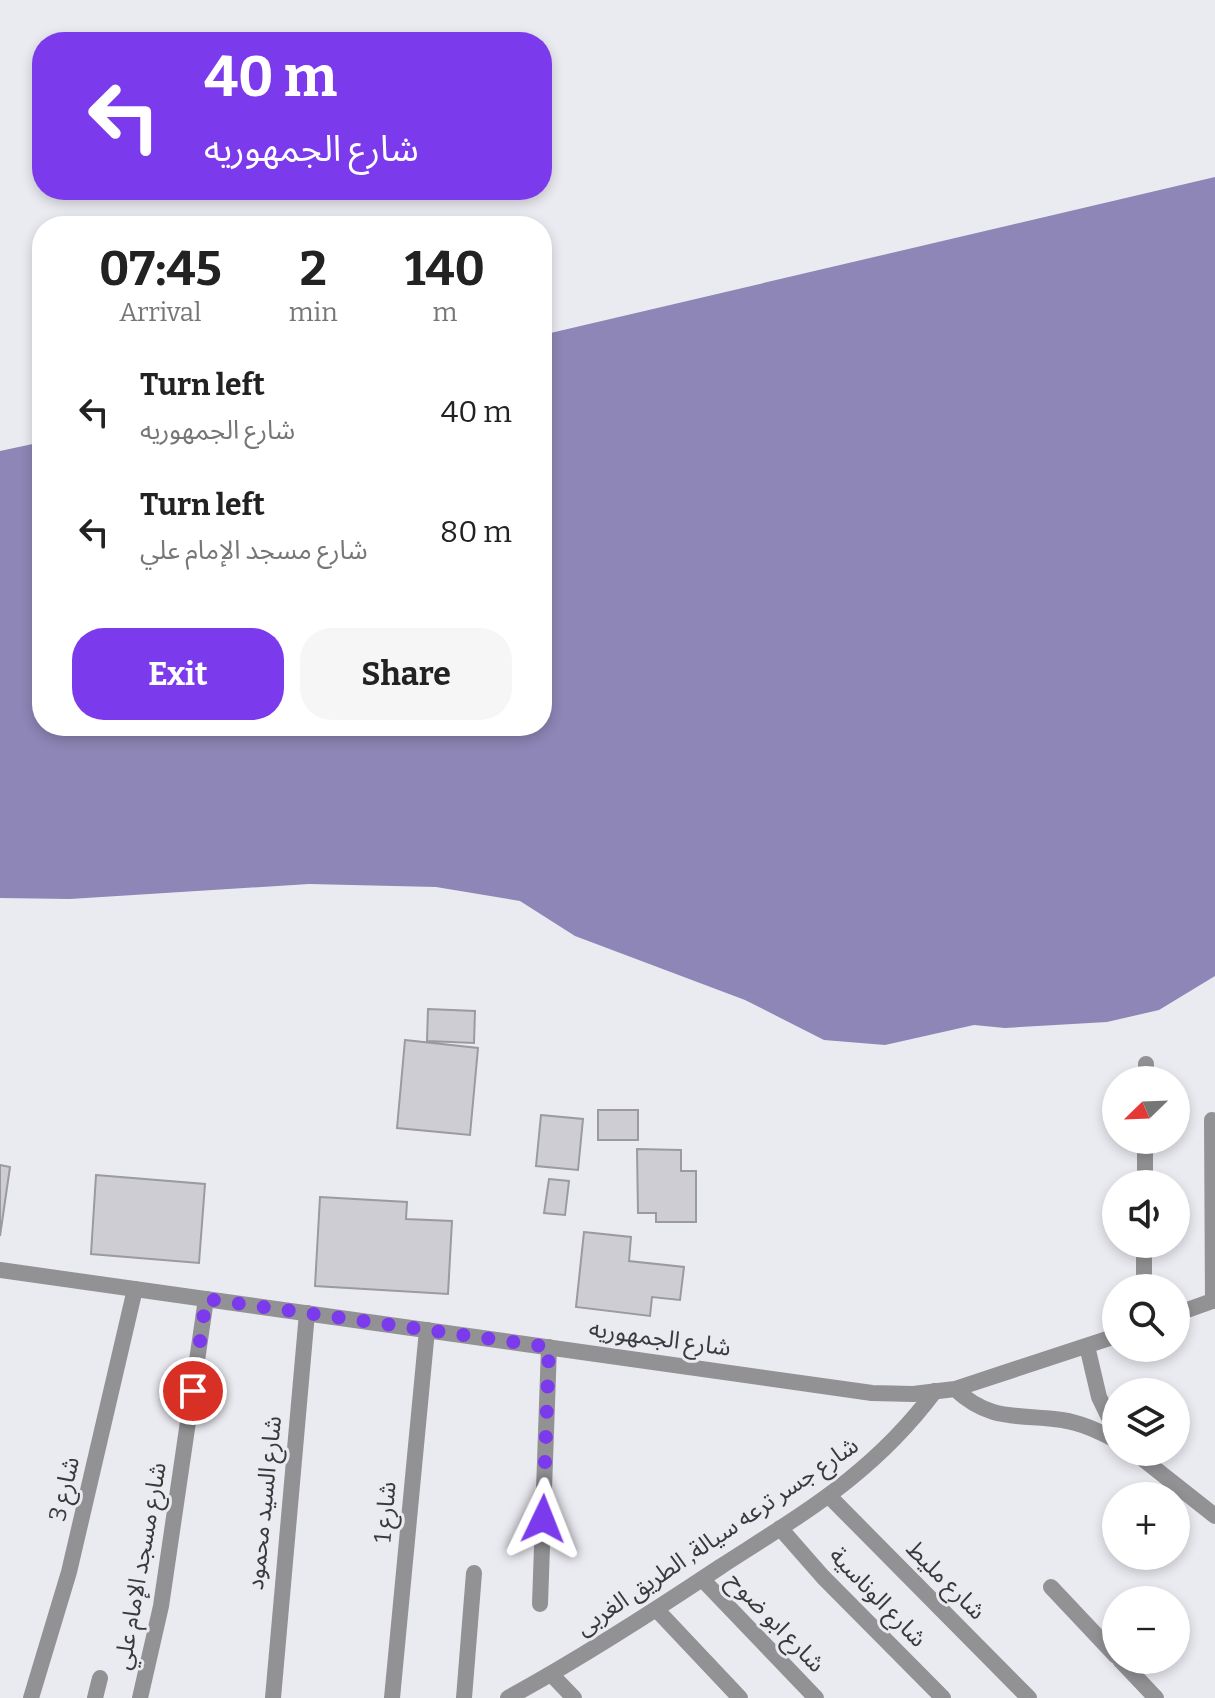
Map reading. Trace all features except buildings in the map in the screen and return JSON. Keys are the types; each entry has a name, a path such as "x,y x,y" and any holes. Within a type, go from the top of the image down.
{"street":[{"path":"1190,1309 1214,1300 1212,1120"},
{"name":"شارع الجمهوريه","path":"0,1270 872,1393 955,1389 1102,1341"},
{"name":"شارع 3","path":"31,1698 69,1572 135,1289"},
{"name":"شارع مسجد الإمام علي","path":"140,1698 161,1606 206,1299"},
{"name":"شارع السيد محمود","path":"273,1698 307,1313"},
{"name":"شارع 1","path":"392,1698 427,1330"},
{"path":"1087,1346 1102,1403"},
{"path":"540,1604 549,1347"},
{"path":"955,1389 971,1404 991,1414 1075,1422 1102,1434"},
{"name":"شارع جسر ترعه سيالة, الطريق الغربى","path":"508,1698 656,1609 829,1496 869,1466 905,1432 935,1391"},
{"path":"1152,1466 1215,1516"},
{"name":"شارع مليط","path":"829,1496 1029,1698"},
{"name":"شارع الوناسية","path":"780,1528 823,1577 943,1698"},
{"path":"464,1698 474,1573"},
{"name":"شارع ابو ضوح","path":"702,1579 816,1698"},
{"path":"1051,1587 1102,1641"},
{"path":"656,1609 740,1698"},
{"path":"551,1674 574,1698"},
{"path":"1133,1674 1156,1698"},
{"path":"95,1698 100,1678"}],"shaded area":[{"path":"1215,177 1215,976 1159,1010 1107,1022 1005,1028 974,1025 885,1045 824,1040 745,1000 575,936 520,901 436,887 309,884 70,899 0,898 0,451 32,444 32,736 552,736 552,333"}],"route":[{"path":"193,1391 206,1299 549,1347 543,1519"}]}
